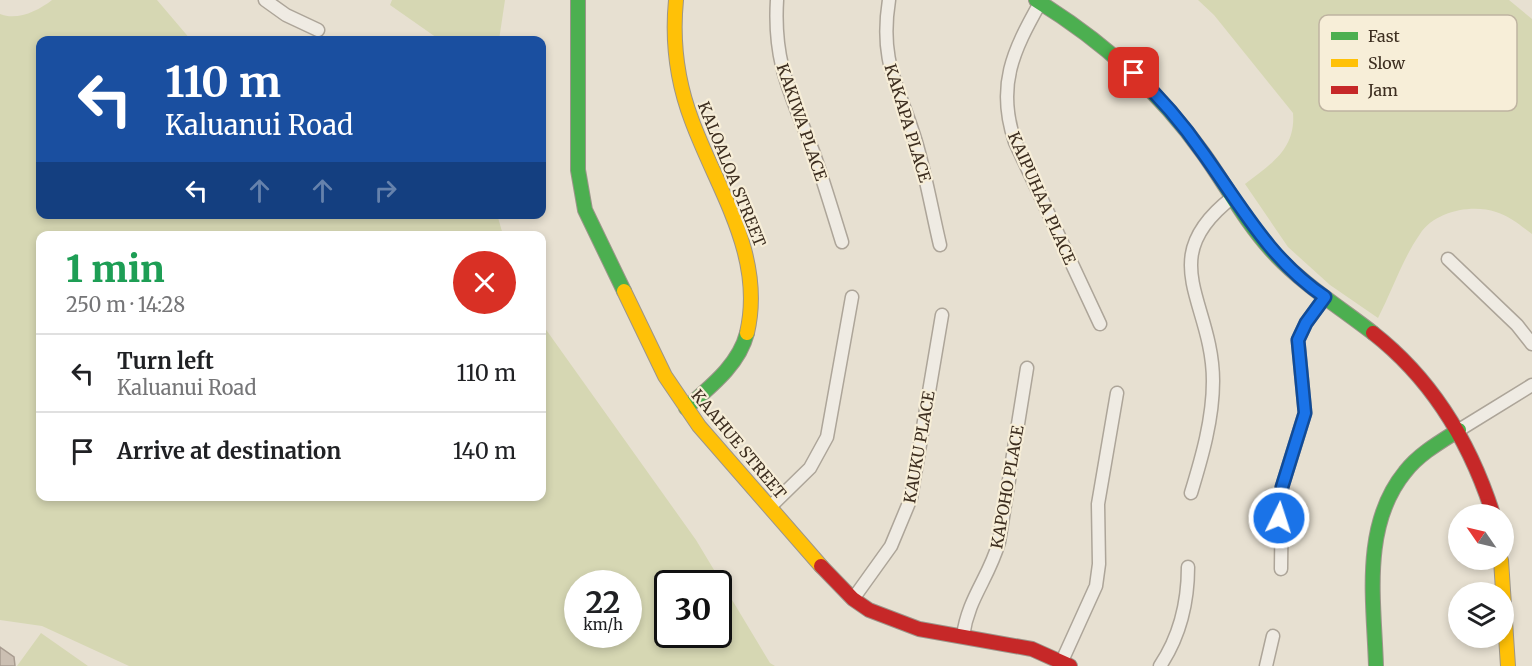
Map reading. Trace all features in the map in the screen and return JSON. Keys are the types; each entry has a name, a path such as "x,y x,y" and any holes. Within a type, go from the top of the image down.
{"street":[{"path":"265,0 286,15 318,30"},
{"name":"KAAHUE STREET","path":"578,0 578,164 583,203 595,236 655,356 686,408 770,507 853,599 885,618 902,624 1032,649 1066,664"},
{"name":"KALOALOA STREET","path":"676,0 676,53 685,99 744,244 753,290 750,322 731,366 710,391 686,408"},
{"name":"KAKIWA PLACE","path":"777,0 777,37 782,72 814,154 842,242"},
{"name":"KAKAPA PLACE","path":"889,0 886,31 889,65 919,152 940,245"},
{"path":"1038,1 1100,43 1145,83 1185,128 1254,228 1282,262 1405,361 1431,390 1459,430 1483,479 1490,504"},
{"name":"KAIPUHAA PLACE","path":"1038,1 1010,66 1006,91 1008,117 1015,142 1100,324"},
{"path":"1191,493 1206,435 1213,379 1208,339 1190,268 1191,251 1204,222 1233,197"},
{"path":"1448,259 1517,325 1532,344"},
{"path":"770,507 810,468 827,436 852,297"},
{"path":"1281,569 1282,487 1305,413 1298,340 1306,323 1325,297"},
{"name":"KAUKU PLACE","path":"853,599 891,546 911,498 942,315"},
{"name":"KAPOHO PLACE","path":"963,636 969,606 991,566 999,542 1027,368"},
{"path":"1376,666 1374,544 1387,498 1405,471 1429,450 1532,385"},
{"path":"1066,664 1098,575 1098,504 1117,393"},
{"path":"1160,666 1181,622 1187,595 1188,567"},
{"path":"1502,570 1508,666"},
{"path":"1266,666 1273,636"}],"green space":[{"path":"52,0 157,0 188,36 36,36 36,219 498,219 502,231 36,231 36,501 546,501 546,330 696,540 714,570 654,570 654,648 732,648 732,600 770,663 775,666 129,666 42,626 0,620 0,14 20,16"},
{"path":"392,0 505,0 500,36 434,36 390,5"},
{"path":"1198,0 1509,0 1532,19 1532,234 1506,216 1496,212 1465,209 1444,215 1427,226 1414,243 1378,318 1330,285 1288,247 1245,184 1280,155 1290,136 1293,113 1214,15"},
{"path":"41,633 88,666 17,666"}],"building":[{"path":"0,647 14,657 15,666 0,666"}],"traffic: fast":[{"path":"578,0 578,170 585,210 624,291"},
{"path":"1036,0 1106,49 1148,87 1186,130 1252,227 1271,250 1307,284 1373,333"},
{"path":"686,408 731,365 747,333"},
{"path":"1376,666 1373,565 1382,516 1391,493 1405,472 1430,449 1459,430"}],"traffic: slow":[{"path":"676,0 675,46 679,76 687,106 736,224 750,277 751,305 747,333"},
{"path":"624,291 665,376 699,426 821,566"},
{"path":"1502,570 1508,666"}],"traffic: jam":[{"path":"1373,333 1414,371 1447,414 1473,462 1490,504"},
{"path":"821,566 853,599 869,610 919,629 1032,649 1070,666"}],"route":[{"path":"1134,73 1185,128 1268,247 1296,276 1325,297 1306,323 1298,340 1306,404 1303,425 1282,487 1279,518"}]}
